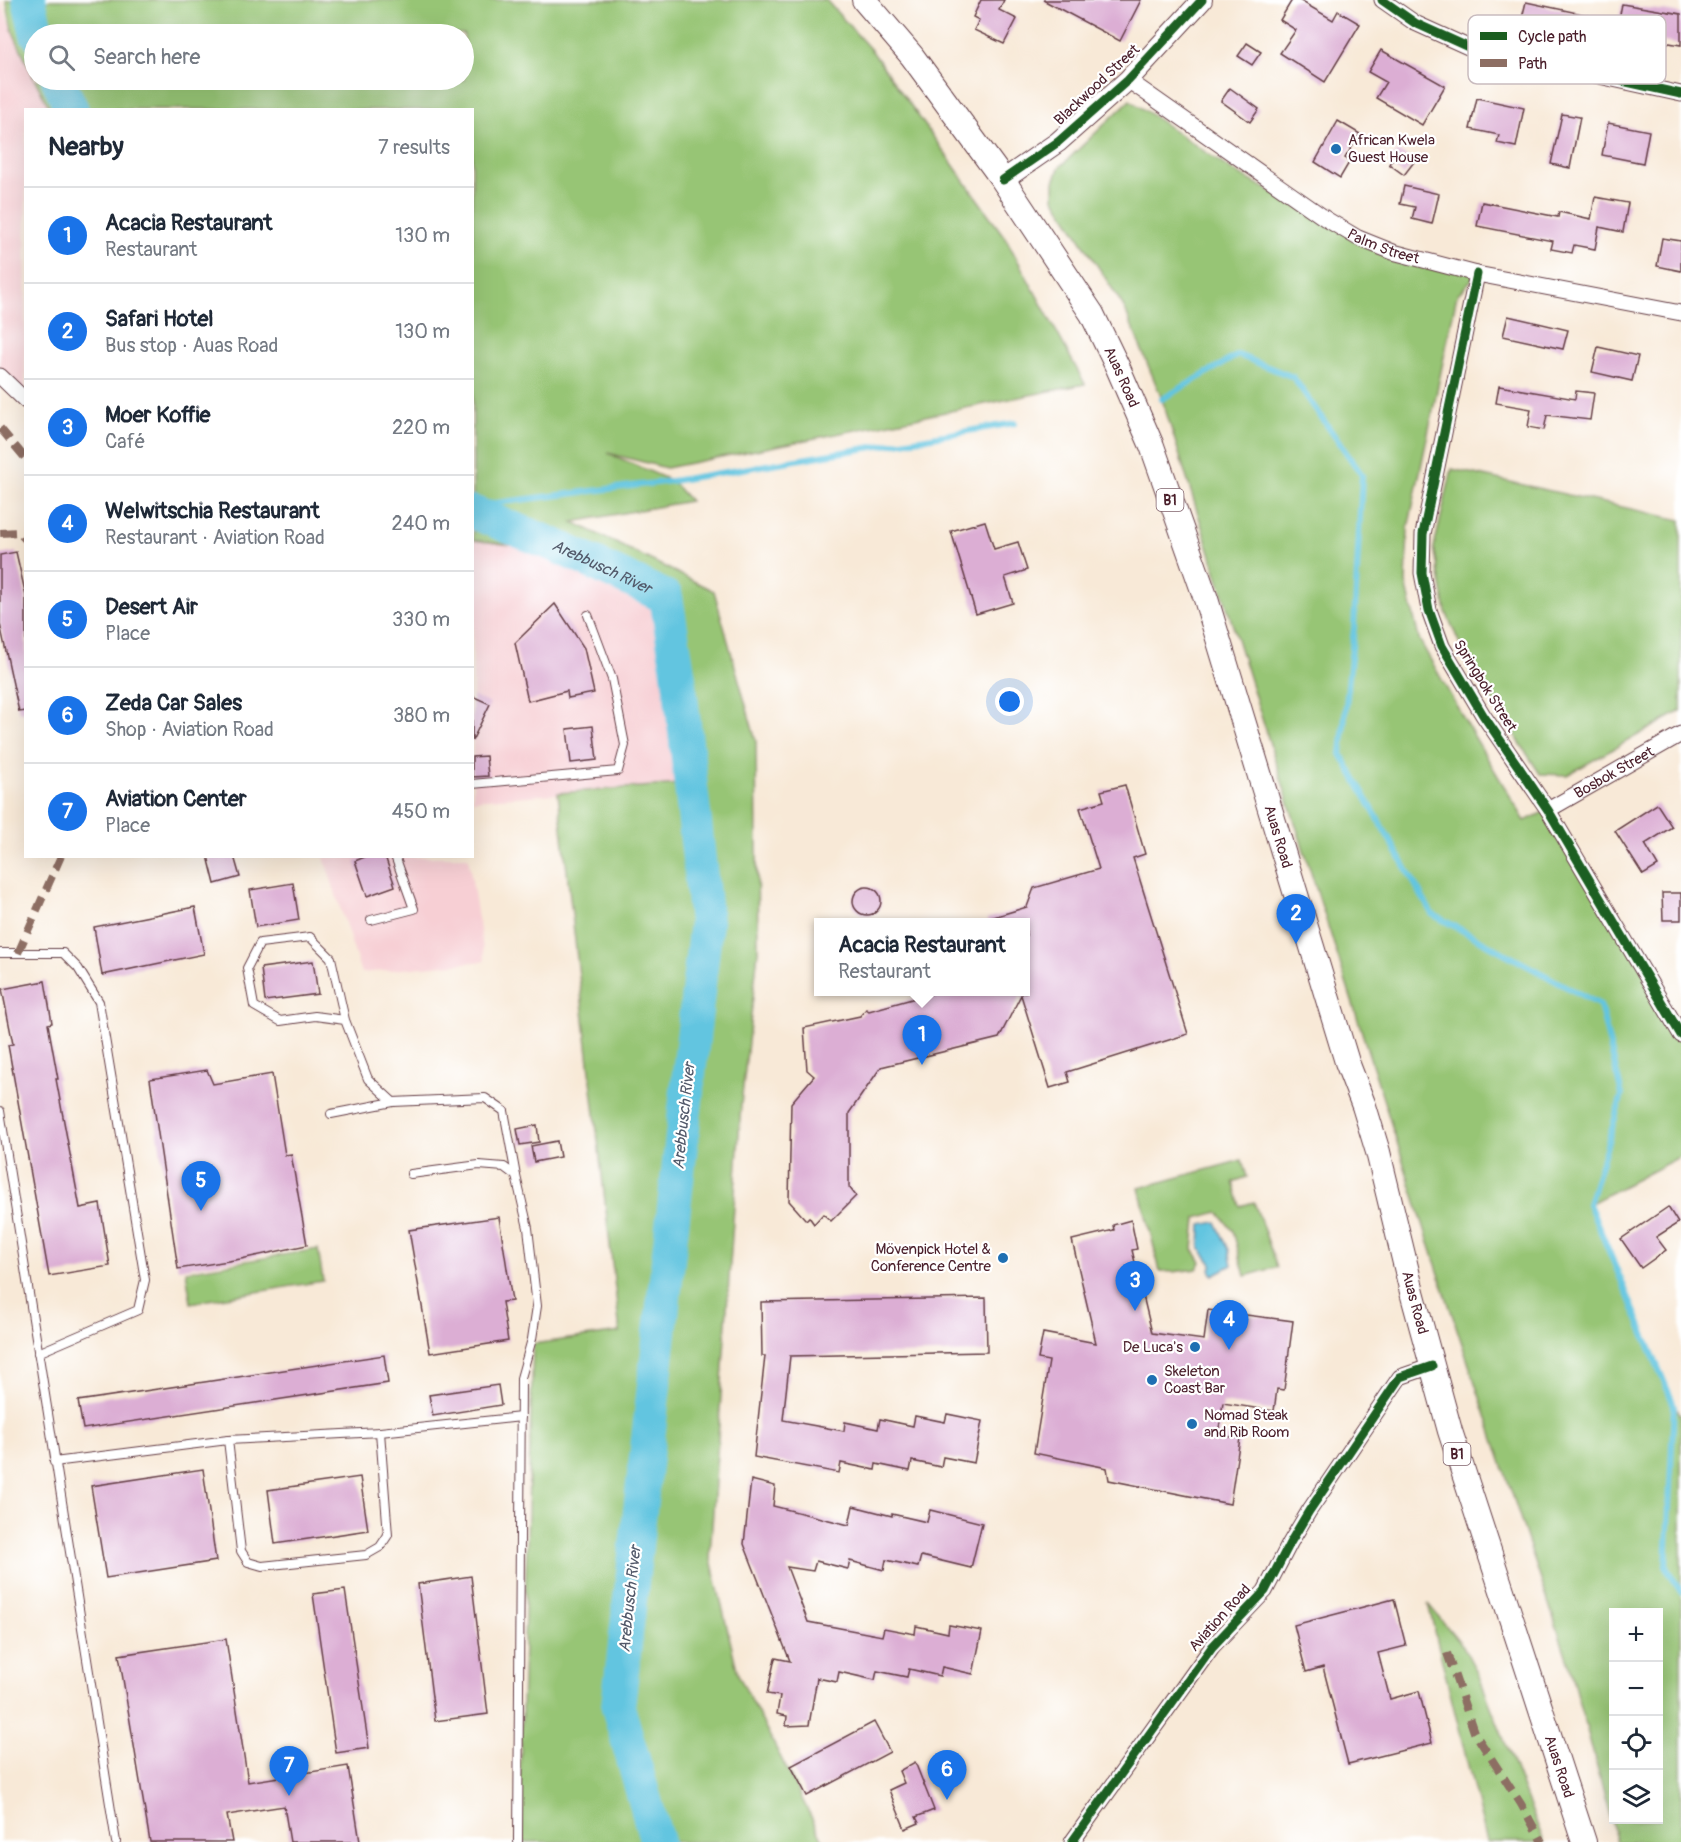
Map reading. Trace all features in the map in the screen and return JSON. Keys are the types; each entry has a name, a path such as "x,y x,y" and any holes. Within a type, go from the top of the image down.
{"main road":[{"name":"Auas Road","path":"864,0 912,56 1003,180 1092,314 1152,446 1210,610 1347,1062 1364,1106 1378,1152 1432,1366 1469,1493 1584,1842"}],"street":[{"name":"Blackwood Street","path":"1003,180 1058,142 1128,80 1202,0"},
{"path":"1382,0 1415,23 1468,47"},
{"name":"Palm Street","path":"1128,80 1326,219 1358,238 1393,252 1477,274 1681,313"},
{"path":"1636,84 1681,94"},
{"name":"Springbok Street","path":"1477,274 1423,534 1422,573 1429,610 1442,646 1483,716 1548,810 1681,1035"},
{"path":"0,376 24,399"},
{"name":"Bosbok Street","path":"1548,810 1681,734"},
{"name":"Aviation Road","path":"1072,1842 1212,1647 1265,1591 1304,1519 1400,1377 1432,1366"}],"lane":[{"path":"474,784 618,771 625,744 612,679 588,615"},
{"path":"371,920 414,909 395,858"},
{"path":"345,1020 315,1016 280,1021 254,1006 247,968 260,943 310,937 331,958 345,1020 369,1079 393,1102"},
{"path":"0,953 63,953 78,968 99,1002 145,1280 138,1310 38,1353"},
{"path":"331,1114 393,1102 485,1098 504,1111 528,1228 537,1306 532,1339 521,1378 518,1842"},
{"path":"0,1111 116,1842"},
{"path":"411,1174 479,1165 504,1167 516,1176"},
{"path":"54,1462 228,1440 380,1432 521,1417"},
{"path":"228,1440 241,1551 248,1562 262,1566 366,1555 380,1547 388,1535 380,1432"}],"shaded area":[{"path":"0,0 24,55 24,90 41,90 50,108 24,108 24,400 0,376"},
{"path":"474,540 533,548 593,568 663,604 681,785 474,800"},
{"path":"324,858 468,858 485,961 361,973"}],"green space":[{"path":"6,0 826,0 872,51 1006,239 1085,384 666,468 608,453 672,481 690,501 573,522 714,591 756,741 758,952 741,1105 710,1555 738,1674 824,1842 518,1842 533,1344 620,1332 558,793 681,784 663,604 593,568 533,548 474,540 474,108 49,108 40,90 474,90 474,24 24,24 24,56 12,30"},
{"path":"1130,100 1233,171 1358,238 1477,274 1457,295 1408,529 1406,583 1419,639 1525,821 1548,810 1681,1036 1681,1156 1589,1204 1674,1405 1681,1415 1681,1842 1617,1842 1612,1824 1663,1824 1663,1608 1609,1608 1609,1812 1571,1670 1446,1296 1162,399 1124,307 1054,198 1054,182 1059,168"},
{"path":"1452,469 1681,520 1681,711 1567,775 1540,774 1467,661 1446,612 1434,547"},
{"path":"1242,1160 1247,1177 1233,1182 1240,1206 1254,1202 1277,1267 1245,1276 1233,1231 1218,1212 1196,1218 1193,1249 1201,1262 1197,1269 1160,1271 1139,1188"},
{"path":"318,1249 323,1281 191,1303 186,1271"},
{"path":"1428,1604 1463,1646 1479,1676 1544,1842 1487,1842"}],"water":[{"path":"1216,1222 1229,1250 1232,1265 1213,1275 1210,1270 1212,1264 1200,1248 1201,1225"}],"building":[{"path":"981,0 1004,0 999,10 1017,19 1004,44 974,30 979,20 973,17"},
{"path":"1043,0 1141,0 1120,41"},
{"path":"1292,0 1299,0 1333,20 1338,11 1360,24 1325,82 1280,53 1296,30 1280,20"},
{"path":"1526,2 1587,15 1523,15"},
{"path":"1622,4 1681,14 1681,45 1666,42 1666,15 1620,15"},
{"path":"1247,43 1261,52 1252,65 1238,56"},
{"path":"1381,50 1445,86 1422,125 1376,98 1386,82 1368,72"},
{"path":"1230,88 1259,109 1250,122 1221,101"},
{"path":"1477,98 1524,108 1516,147 1497,143 1499,135 1470,129"},
{"path":"1562,114 1580,117 1570,168 1551,164"},
{"path":"1338,121 1360,134 1345,158 1350,161 1340,178 1315,162"},
{"path":"1608,123 1649,131 1643,163 1602,155"},
{"path":"1398,151 1414,162 1404,175 1389,164"},
{"path":"1404,186 1439,194 1432,224 1412,219 1415,207 1400,204"},
{"path":"1595,197 1628,203 1623,232 1599,227 1595,249 1574,245 1572,253 1551,249 1553,241 1477,226 1482,202 1558,217 1559,212 1591,219"},
{"path":"1662,238 1681,241 1681,271 1657,266"},
{"path":"1508,316 1568,330 1563,349 1503,336"},
{"path":"1598,347 1638,356 1632,381 1592,372"},
{"path":"1499,386 1575,399 1576,391 1594,393 1590,420 1547,415 1544,430 1528,427 1531,409 1496,403"},
{"path":"985,521 994,549 1018,542 1027,570 1005,577 1013,603 976,614 951,531"},
{"path":"16,552 24,587 24,711 19,712 0,624 0,555"},
{"path":"555,604 584,648 594,693 568,698 567,691 528,701 515,643"},
{"path":"474,697 490,704 474,737"},
{"path":"593,726 597,760 571,763 567,729"},
{"path":"486,756 488,776 474,777 474,757"},
{"path":"1125,785 1145,854 1133,858 1188,1034 1067,1072 1070,1082 1050,1088 1021,996 1030,996 1030,918 990,918 1027,907 1034,888 1099,869 1080,808 1104,801 1101,791"},
{"path":"1657,804 1672,827 1645,844 1658,866 1643,875 1615,831"},
{"path":"208,858 235,858 240,877 215,884"},
{"path":"362,858 386,858 395,886 367,896 355,861"},
{"path":"293,883 299,920 256,927 250,890"},
{"path":"867,887 877,891 881,901 877,911 867,915 857,911 853,901 857,891"},
{"path":"1662,893 1681,893 1681,920 1663,920"},
{"path":"195,907 204,954 102,975 94,927"},
{"path":"313,961 318,994 265,1001 261,968"},
{"path":"45,981 52,1023 48,1024 58,1079 56,1079 80,1208 100,1204 110,1266 49,1276 8,1045 13,1044 2,989"},
{"path":"923,996 1020,996 999,1038 881,1067 849,1113 849,1187 856,1196 831,1221 823,1214 814,1224 809,1217 806,1220 789,1201 791,1103 814,1076 807,1070 804,1028 860,1016 866,1009 869,1011"},
{"path":"207,1070 213,1084 272,1074 285,1155 291,1154 307,1245 178,1269 150,1079"},
{"path":"537,1125 539,1142 520,1145 517,1129"},
{"path":"557,1141 560,1157 534,1162 531,1146"},
{"path":"1668,1207 1678,1223 1656,1237 1666,1250 1641,1268 1621,1239"},
{"path":"499,1217 512,1301 502,1302 508,1341 430,1353 409,1230"},
{"path":"1131,1220 1137,1249 1132,1250 1152,1333 1204,1340 1208,1310 1293,1321 1284,1390 1277,1389 1274,1411 1223,1403 1218,1435 1240,1438 1230,1504 1109,1480 1107,1468 1034,1453 1049,1361 1038,1359 1043,1333 1096,1343 1072,1240 1114,1230 1113,1225"},
{"path":"986,1298 987,1352 790,1356 783,1420 844,1431 845,1422 878,1429 880,1419 913,1426 915,1416 945,1422 947,1414 982,1421 974,1463 943,1457 941,1467 912,1461 910,1471 876,1464 875,1470 841,1463 839,1473 754,1457 765,1356 762,1356 761,1302"},
{"path":"384,1355 388,1383 83,1429 78,1401"},
{"path":"498,1385 501,1405 433,1416 429,1395"},
{"path":"203,1469 216,1561 106,1578 91,1486"},
{"path":"360,1477 368,1530 275,1544 268,1490"},
{"path":"751,1480 775,1486 773,1506 849,1525 853,1506 927,1522 930,1510 982,1523 971,1568 921,1556 918,1567 886,1560 884,1570 850,1561 848,1569 816,1561 813,1571 787,1567 808,1622 882,1636 884,1628 915,1634 916,1626 948,1633 949,1625 982,1631 973,1674 942,1667 940,1676 909,1669 907,1677 877,1671 875,1680 839,1672 837,1682 817,1678 809,1725 786,1726 787,1716 777,1714 780,1696 767,1694 775,1658 790,1661 744,1544"},
{"path":"471,1576 488,1714 435,1721 418,1584"},
{"path":"345,1590 369,1748 336,1753 313,1594"},
{"path":"1394,1599 1406,1646 1378,1653 1390,1699 1419,1691 1432,1743 1348,1764 1323,1667 1306,1672 1294,1625"},
{"path":"226,1639 248,1782 348,1766 360,1842 290,1842 284,1806 227,1815 232,1842 150,1842 119,1655"},
{"path":"874,1722 890,1752 807,1796 791,1766"},
{"path":"915,1762 934,1810 916,1817 919,1823 905,1829 889,1790 904,1783 899,1771"}],"waterway":[{"name":"Arebbusch River","path":"29,0 35,24"},
{"name":"Arebbusch River","path":"63,90 71,108"},
{"path":"1162,399 1238,355 1293,377 1362,475 1354,628 1341,754 1432,914 1600,1005 1622,1095 1589,1204 1674,1405 1666,1567 1681,1592"},
{"path":"474,506 672,481 1015,423"},
{"name":"Arebbusch River","path":"474,513 552,544 666,597 679,678 706,922 618,1707 657,1842"}],"marked path":[{"path":"0,428 24,457"},
{"path":"0,533 18,532 24,538"},
{"path":"18,953 60,858"},
{"path":"1447,1653 1474,1732 1521,1804 1542,1842"}],"cycle path":[{"path":"1003,180 1058,142 1128,80 1202,0"},
{"path":"1382,0 1415,23 1468,47"},
{"path":"1636,84 1681,94"},
{"path":"1477,274 1423,534 1422,573 1429,610 1442,646 1483,715 1548,810 1681,1035"},
{"path":"1072,1842 1212,1647 1265,1591 1309,1511 1400,1377 1432,1366"}],"place":[{"name":"African Kwela Guest House","path":"1336,149"},
{"name":"Safari Hotel","path":"1296,944"},
{"name":"Acacia Restaurant","path":"922,1065"},
{"name":"Desert Air","path":"201,1211"},
{"name":"Mövenpick Hotel & Conference Centre","path":"1003,1258"},
{"name":"Moer Koffie","path":"1135,1311"},
{"name":"De Luca's","path":"1195,1347"},
{"name":"Welwitschia Restaurant","path":"1229,1350"},
{"name":"Skeleton Coast Bar","path":"1152,1380"},
{"name":"Nomad Steak and Rib Room","path":"1192,1424"},
{"name":"Aviation Center","path":"289,1796"},
{"name":"Zeda Car Sales","path":"947,1800"}]}
